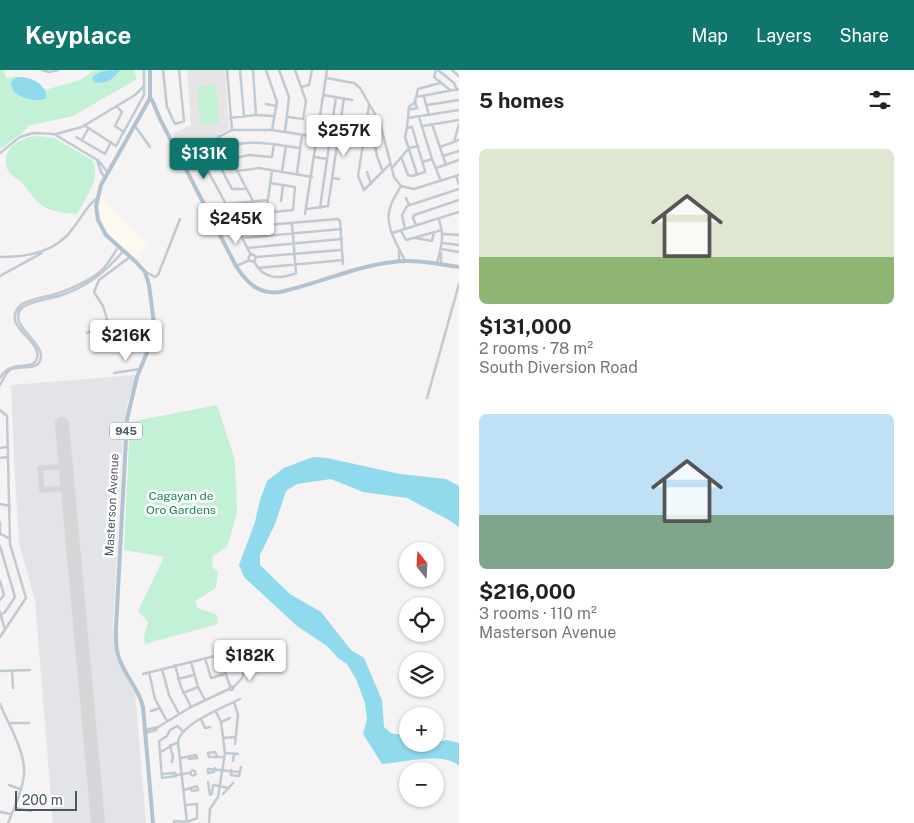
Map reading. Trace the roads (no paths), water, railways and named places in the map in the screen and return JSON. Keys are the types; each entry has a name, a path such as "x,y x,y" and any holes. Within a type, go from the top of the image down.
{"main road":[{"path":"96,200 108,173 150,98 150,70"},
{"path":"150,98 236,266 244,279 262,291 276,293 378,264 399,261 439,264 459,268"},
{"name":"Masterson Avenue","path":"96,200 96,214 106,235 130,256 144,272 149,285 154,326 152,340 131,398 126,425 116,636 119,658 142,701 153,823"}],"street":[{"path":"42,70 49,72 58,70"},
{"path":"84,125 116,146 143,98 144,70"},
{"path":"163,70 167,107 175,124 184,121 179,70"},
{"path":"227,70 232,130"},
{"path":"240,70 244,116"},
{"path":"253,70 256,115"},
{"path":"266,70 276,97 272,130"},
{"path":"280,70 289,97 285,132"},
{"path":"288,117 303,119 307,101 295,70"},
{"path":"301,87 310,85 312,70"},
{"path":"306,214 327,70"},
{"path":"416,97 458,89 454,83 437,70 434,77 440,84 450,90"},
{"path":"449,79 453,71 459,76"},
{"path":"326,78 352,82 357,85 382,129 395,180 401,186 414,189 458,175 459,184"},
{"path":"180,81 186,81"},
{"path":"0,153 20,137 33,133 54,134 75,130 135,95 142,90 145,84"},
{"path":"417,174 405,136 408,110 417,107 415,102 418,89 440,84"},
{"path":"135,95 143,98"},
{"path":"323,95 352,100"},
{"path":"424,96 429,114"},
{"path":"320,208 336,97"},
{"path":"306,209 327,207 344,98"},
{"path":"426,105 459,100"},
{"path":"266,104 276,106"},
{"path":"116,106 122,112 115,126 124,132"},
{"path":"369,106 358,176 364,190 390,164"},
{"path":"408,118 459,110"},
{"path":"230,118 256,115 274,116"},
{"path":"419,116 441,181"},
{"path":"422,126 459,120"},
{"path":"366,123 372,129 382,172"},
{"path":"432,124 446,165"},
{"path":"454,142 459,124"},
{"path":"135,126 150,147"},
{"path":"82,140 89,128"},
{"path":"401,157 408,175 425,171 412,128 407,128"},
{"path":"180,157 232,130 272,130 317,137"},
{"path":"54,134 100,162 108,173"},
{"path":"297,174 302,135"},
{"path":"219,136 253,201"},
{"path":"76,137 104,154 111,142"},
{"path":"440,147 459,140"},
{"path":"225,148 236,144 256,142 300,148"},
{"path":"231,159 249,155 272,157 274,144"},
{"path":"282,172 286,146"},
{"path":"392,168 408,148 418,146"},
{"path":"196,149 226,204 268,200"},
{"path":"443,156 459,151"},
{"path":"203,160 213,156 232,189 247,189"},
{"path":"314,157 327,159"},
{"path":"423,162 432,159"},
{"path":"97,160 101,172 106,178"},
{"path":"436,168 459,160"},
{"path":"237,170 256,168 312,177"},
{"path":"266,213 272,171"},
{"path":"367,172 371,184"},
{"path":"333,178 339,179"},
{"path":"224,217 293,210 295,187 270,183"},
{"path":"281,201 283,185"},
{"path":"401,186 388,214 388,222 405,261"},
{"path":"405,229 402,215 405,208 409,205 459,189"},
{"path":"406,198 409,205"},
{"path":"0,276 57,245 96,200"},
{"path":"416,226 413,218 414,215 459,200"},
{"path":"392,233 439,220 459,212"},
{"path":"144,272 155,277 158,275 180,219"},
{"path":"250,260 250,255 238,229 242,227 338,219 340,221 343,262 258,268"},
{"path":"439,220 442,232 439,264"},
{"path":"250,255 254,255 258,268 262,273 276,277 295,274 292,223"},
{"path":"242,238 341,229"},
{"path":"401,231 405,240 434,232 459,235"},
{"path":"415,238 430,241 433,239 434,232"},
{"path":"247,248 342,239"},
{"path":"442,243 459,245"},
{"path":"105,268 118,247"},
{"path":"399,247 399,261"},
{"path":"441,249 459,252"},
{"path":"236,266 255,259 342,250"},
{"path":"0,257 23,256 46,251"},
{"path":"0,381 11,370 36,366 40,358 40,349 19,322 18,314 21,309 28,305 68,293 105,268 123,251"},
{"path":"87,333 100,328 107,319 103,306 94,292 98,281 130,256"},
{"path":"112,257 115,260"},
{"path":"427,398 459,284"},
{"path":"114,372 140,369"},
{"path":"0,410 7,416 10,539 26,599 0,637"},
{"path":"0,448 8,447"},
{"path":"0,458 8,458"},
{"path":"0,499 0,504 10,506"},
{"path":"0,522 0,534 10,539"},
{"path":"0,546 15,595 14,600 5,612 0,613 6,630"},
{"path":"0,581 4,595 0,600"},
{"path":"143,674 219,654 231,688"},
{"path":"205,658 212,679 225,674"},
{"path":"190,662 198,687 205,700"},
{"path":"145,731 156,730 178,714 231,688 242,678 246,665"},
{"path":"175,666 183,694 191,707"},
{"path":"162,669 168,692 178,714"},
{"path":"0,671 30,670"},
{"path":"12,671 13,688"},
{"path":"149,672 154,697 167,721"},
{"path":"178,679 194,675"},
{"path":"183,694 198,687"},
{"path":"187,822 179,737 183,730 189,726 240,699"},
{"path":"234,702 238,715 236,743"},
{"path":"0,704 9,723 24,767 24,777 8,822 13,823"},
{"path":"151,711 160,708"},
{"path":"209,823 209,811 218,798 224,755 221,722 216,712"},
{"path":"221,722 230,718"},
{"path":"201,719 204,726"},
{"path":"9,723 28,723"},
{"path":"183,730 177,726 172,728 159,741 162,774 163,778 189,773"},
{"path":"223,738 236,737"},
{"path":"160,752 178,742"},
{"path":"170,745 172,762"},
{"path":"217,756 236,754 235,760"},
{"path":"181,758 188,757"},
{"path":"215,768 231,770 231,775 238,776 241,767"},
{"path":"223,794 233,783"},
{"path":"210,784 229,788"},
{"path":"9,785 20,789"},
{"path":"184,790 191,789"},
{"path":"174,823 174,821 187,822 197,818 196,804 186,805"},
{"path":"14,808 31,811"},
{"path":"0,812 11,814"}],"water":[{"path":"108,70 120,70 112,79 105,82 94,82 92,78"},
{"path":"22,77 39,83 45,90 46,98 38,100 29,99 14,92 11,84 12,80"},
{"path":"313,457 327,458 400,474 446,479 459,486 459,527 407,498 363,492 331,479 297,484 286,491 275,524 260,555 260,565 290,594 321,612 351,650 364,658 382,700 384,727 391,733 399,734 399,752 444,752 444,740 447,740 459,743 459,766 443,759 422,759 382,764 363,734 367,719 365,703 356,679 347,664 338,658 327,646 297,626 244,577 239,565 255,522 260,500 267,481 284,468"}],"park label":[{"name":"Cagayan de Oro Gardens","path":"181,503"}]}
